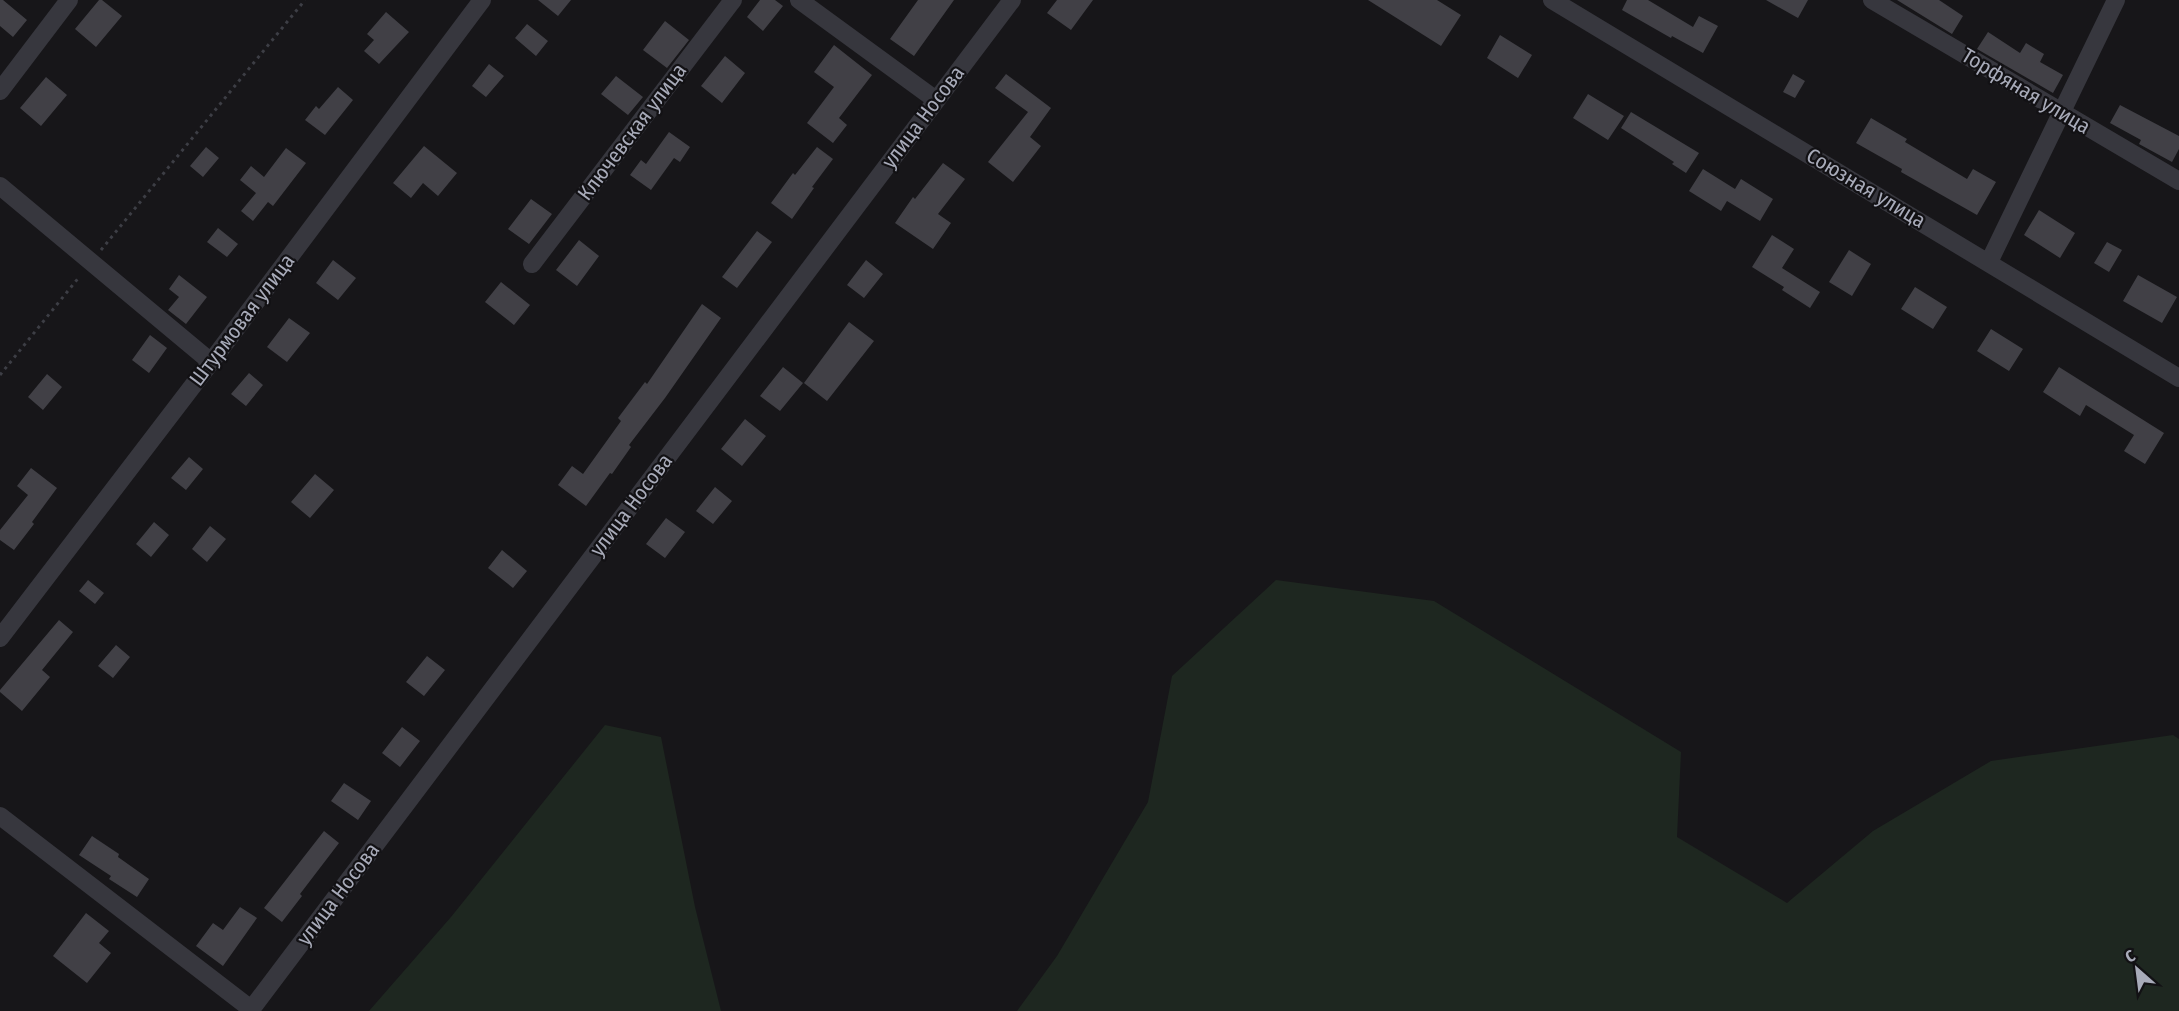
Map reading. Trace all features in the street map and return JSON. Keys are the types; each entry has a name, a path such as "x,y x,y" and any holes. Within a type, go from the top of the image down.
{"street":[{"path":"0,91 69,0"},
{"name":"Штурмовая улица","path":"0,638 211,362 482,0"},
{"name":"Ключевская улица","path":"532,264 733,0"},
{"path":"799,0 936,100"},
{"name":"улица Носова","path":"251,1010 1012,0"},
{"name":"Союзная улица","path":"1552,0 2179,378"},
{"name":"Торфяная улица","path":"1872,0 2179,181"},
{"path":"1989,262 2116,0"},
{"path":"0,186 211,362"},
{"path":"0,816 251,1010"}],"path":[{"path":"0,375 305,0"}],"shaded area":[{"path":"1276,580 1434,601 1681,752 1677,837 1787,903 1873,831 1991,761 2173,735 2179,739 2179,1011 1017,1011 1057,956 1148,802 1172,676"},
{"path":"605,725 661,737 695,907 721,1011 369,1011 451,917"}],"building":[{"path":"0,0 27,20 13,37 0,26"},
{"path":"99,0 122,16 96,47 75,29"},
{"path":"538,0 571,0 558,16"},
{"path":"760,0 775,0 783,6 763,31 747,17"},
{"path":"918,0 954,0 914,56 890,39"},
{"path":"1057,0 1093,0 1071,30 1047,13"},
{"path":"1368,0 1437,0 1461,15 1441,46"},
{"path":"1627,0 1648,0 1693,27 1699,16 1718,26 1703,53 1622,10"},
{"path":"1766,0 1808,0 1798,18"},
{"path":"1897,0 1939,0 1963,16 1952,34"},
{"path":"386,12 409,32 379,64 364,51 374,40 367,34"},
{"path":"665,21 689,40 667,68 643,50"},
{"path":"527,24 548,41 536,56 515,38"},
{"path":"1988,32 2020,53 2026,43 2044,54 2040,62 2063,75 2053,93 1977,49"},
{"path":"1500,35 1532,55 1518,78 1487,58"},
{"path":"834,45 872,75 839,118 847,125 833,143 807,123 834,87 814,72"},
{"path":"725,56 745,73 722,103 701,86"},
{"path":"489,64 504,76 486,97 472,86"},
{"path":"1006,74 1051,108 1030,137 1041,146 1013,182 988,162 1028,112 995,88"},
{"path":"1793,74 1805,81 1795,98 1783,92"},
{"path":"616,76 643,97 628,115 601,94"},
{"path":"46,77 67,95 41,126 20,108"},
{"path":"338,87 353,100 325,135 305,120 316,106 319,109"},
{"path":"1588,94 1624,116 1608,140 1573,118"},
{"path":"2120,105 2179,136 2179,149 2172,162 2139,144 2141,140 2110,123"},
{"path":"1631,112 1699,153 1686,173 1672,164 1674,162 1621,128"},
{"path":"1871,118 1907,139 1905,142 1967,179 1973,169 1996,182 1977,215 1901,172 1902,169 1856,143"},
{"path":"669,132 690,147 680,162 674,158 651,190 630,175 641,160 646,164"},
{"path":"424,146 457,173 438,196 423,183 411,198 393,183"},
{"path":"206,147 219,158 203,177 190,166"},
{"path":"817,147 833,159 792,219 771,203 793,173 795,175"},
{"path":"286,148 306,163 273,206 268,202 253,221 241,211 256,193 240,180 251,166 264,177"},
{"path":"943,163 965,179 938,214 951,223 933,249 895,223 913,197 915,199"},
{"path":"1703,169 1735,189 1741,179 1773,199 1760,221 1727,201 1721,211 1689,191"},
{"path":"531,199 552,214 529,244 508,229"},
{"path":"2039,210 2075,233 2060,258 2024,235"},
{"path":"218,228 238,244 227,257 207,242"},
{"path":"757,231 772,242 737,288 722,277"},
{"path":"1772,235 1794,249 1782,268 1820,292 1810,308 1782,290 1784,287 1752,267"},
{"path":"579,240 599,256 577,286 556,270"},
{"path":"2107,242 2122,250 2109,272 2094,263"},
{"path":"1849,250 1871,264 1852,296 1829,282"},
{"path":"333,260 356,278 338,300 316,283"},
{"path":"866,260 883,274 864,298 847,285"},
{"path":"179,275 207,297 186,324 168,310 179,297 169,289"},
{"path":"2138,275 2177,297 2162,323 2123,301"},
{"path":"501,282 530,305 514,325 485,302"},
{"path":"1915,287 1947,307 1933,329 1901,309"},
{"path":"702,304 721,318 629,445 631,447 612,474 610,473 586,506 558,485 572,466 583,474 621,421 618,418 645,382 647,384"},
{"path":"289,318 310,333 287,362 267,347"},
{"path":"849,322 874,341 827,401 804,383"},
{"path":"1991,329 2023,349 2009,371 1977,351"},
{"path":"150,335 167,348 149,373 132,360"},
{"path":"783,367 803,383 780,411 760,396"},
{"path":"2059,367 2164,433 2145,464 2124,451 2134,435 2086,405 2080,416 2043,392"},
{"path":"249,373 263,385 246,406 231,394"},
{"path":"47,374 62,387 43,410 28,397"},
{"path":"745,419 766,436 742,466 721,449"},
{"path":"189,457 203,469 186,490 171,478"},
{"path":"31,468 57,488 14,550 0,540 0,530 28,495 17,486"},
{"path":"315,474 334,490 310,518 291,502"},
{"path":"715,487 732,501 713,524 696,511"},
{"path":"666,518 685,532 665,558 646,544"},
{"path":"154,522 169,535 151,557 136,544"},
{"path":"210,526 226,539 207,562 192,549"},
{"path":"502,550 527,571 513,588 488,568"},
{"path":"88,580 104,593 95,604 79,591"},
{"path":"59,620 73,632 42,670 50,677 22,711 0,690"},
{"path":"116,645 130,657 113,678 98,666"},
{"path":"427,656 445,670 424,696 406,682"},
{"path":"402,727 420,741 400,767 382,753"},
{"path":"344,783 371,801 358,820 331,801"},
{"path":"324,831 339,843 282,922 264,908"},
{"path":"92,836 119,854 118,857 149,879 137,897 109,879 111,876 79,855"},
{"path":"240,907 257,918 223,966 196,946 213,923 223,930"},
{"path":"86,913 109,931 99,943 111,953 87,983 53,956"}]}
